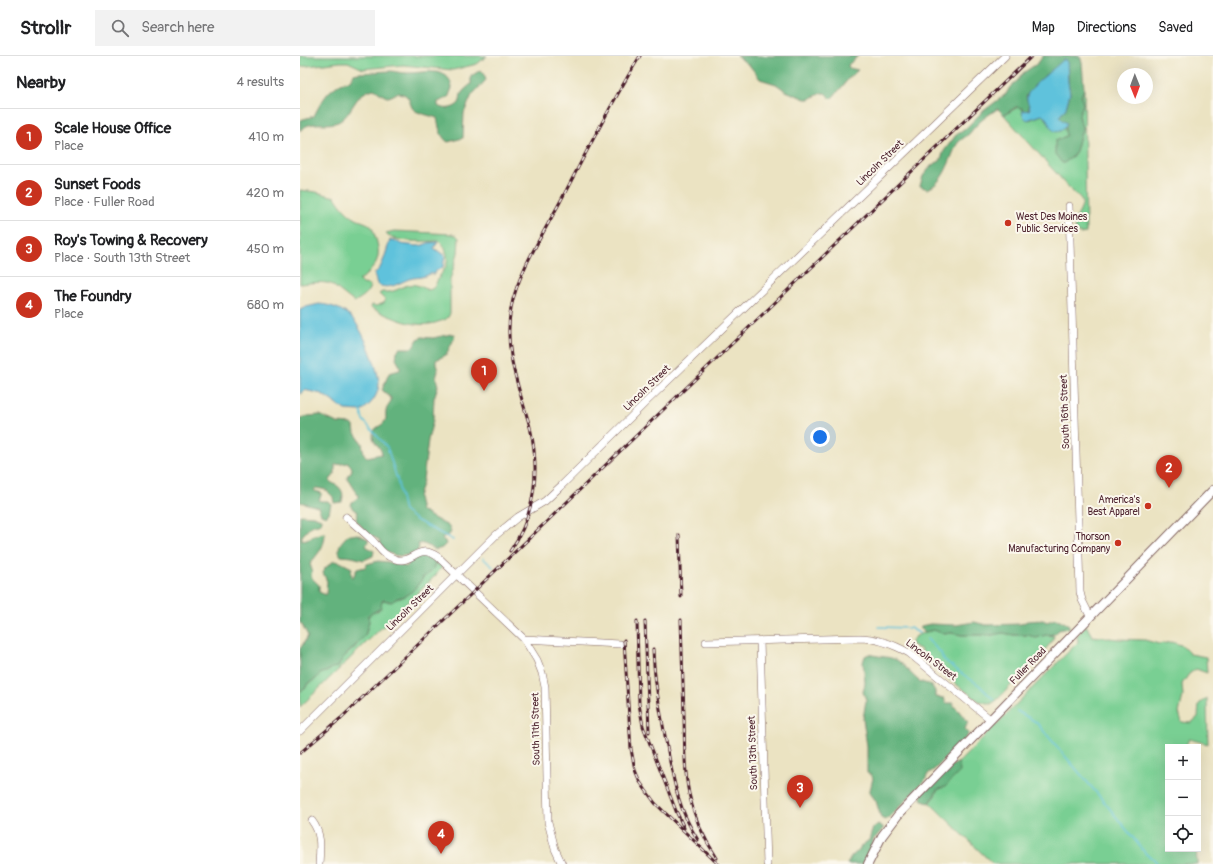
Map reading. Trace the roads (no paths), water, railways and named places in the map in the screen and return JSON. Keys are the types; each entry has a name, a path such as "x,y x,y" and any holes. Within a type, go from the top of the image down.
{"street":[{"name":"Lincoln Street","path":"300,731 508,525 544,501 561,486 648,400 1005,56"},
{"name":"South 16th Street","path":"1069,206 1080,592 1082,600 1090,616"},
{"name":"Fuller Road","path":"868,864 876,845 889,826 990,719 1213,490"},
{"name":"South 11th Street","path":"346,517 373,541 379,549 394,559 407,559 419,552 431,552 458,575 524,639 537,660 545,687 548,822 555,849 562,864"},
{"name":"Lincoln Street","path":"706,642 859,638 880,640 899,647 909,654 990,719"},
{"path":"524,639 620,644"},
{"name":"South 13th Street","path":"760,641 767,864"},
{"path":"312,821 316,827 320,839 320,864"}],"water":[{"path":"1063,60 1067,60 1070,93 1066,108 1059,117 1067,123 1063,129 1056,132 1042,115 1027,120 1023,116 1022,112 1029,110 1030,108 1027,101 1029,92"},
{"path":"390,240 394,240 401,244 417,246 438,242 434,248 445,256 443,267 434,274 409,279 393,286 385,287 377,284 374,274 380,268"},
{"path":"319,304 337,308 352,318 360,330 369,349 376,369 379,384 373,400 361,411 345,410 322,394 304,390 300,395 300,310"}],"waterway":[{"path":"361,411 363,420 387,447 397,479 404,511 416,520 453,540"},
{"path":"483,558 493,567"},
{"path":"879,627 910,628 919,633"},
{"path":"927,639 941,653 943,659 979,685 994,700"},
{"path":"1017,711 1036,722 1106,804 1146,854 1154,859 1158,864"}],"railway":[{"path":"510,551 526,522 534,491 535,475 535,459 530,427 513,368 509,339 509,324 514,294 525,267 609,110 640,56"},
{"path":"300,753 341,718 1032,56"},
{"path":"679,535 681,597"},
{"path":"681,620 685,754 688,789 698,823 717,858"},
{"path":"637,621 639,704 643,726 684,828"},
{"path":"645,621 649,732"},
{"path":"624,640 631,749 635,770 640,782 655,803 718,864"},
{"path":"653,649 658,695 674,780 680,804 698,840"}],"place":[{"name":"West Des Moines Public Services","path":"1008,223"},
{"name":"Scale House Office","path":"484,391"},
{"name":"Sunset Foods","path":"1169,488"},
{"name":"America's Best Apparel","path":"1148,506"},
{"name":"Thorson Manufacturing Company","path":"1118,543"},
{"name":"Roy's Towing & Recovery","path":"800,808"},
{"name":"The Foundry","path":"441,854"}]}
